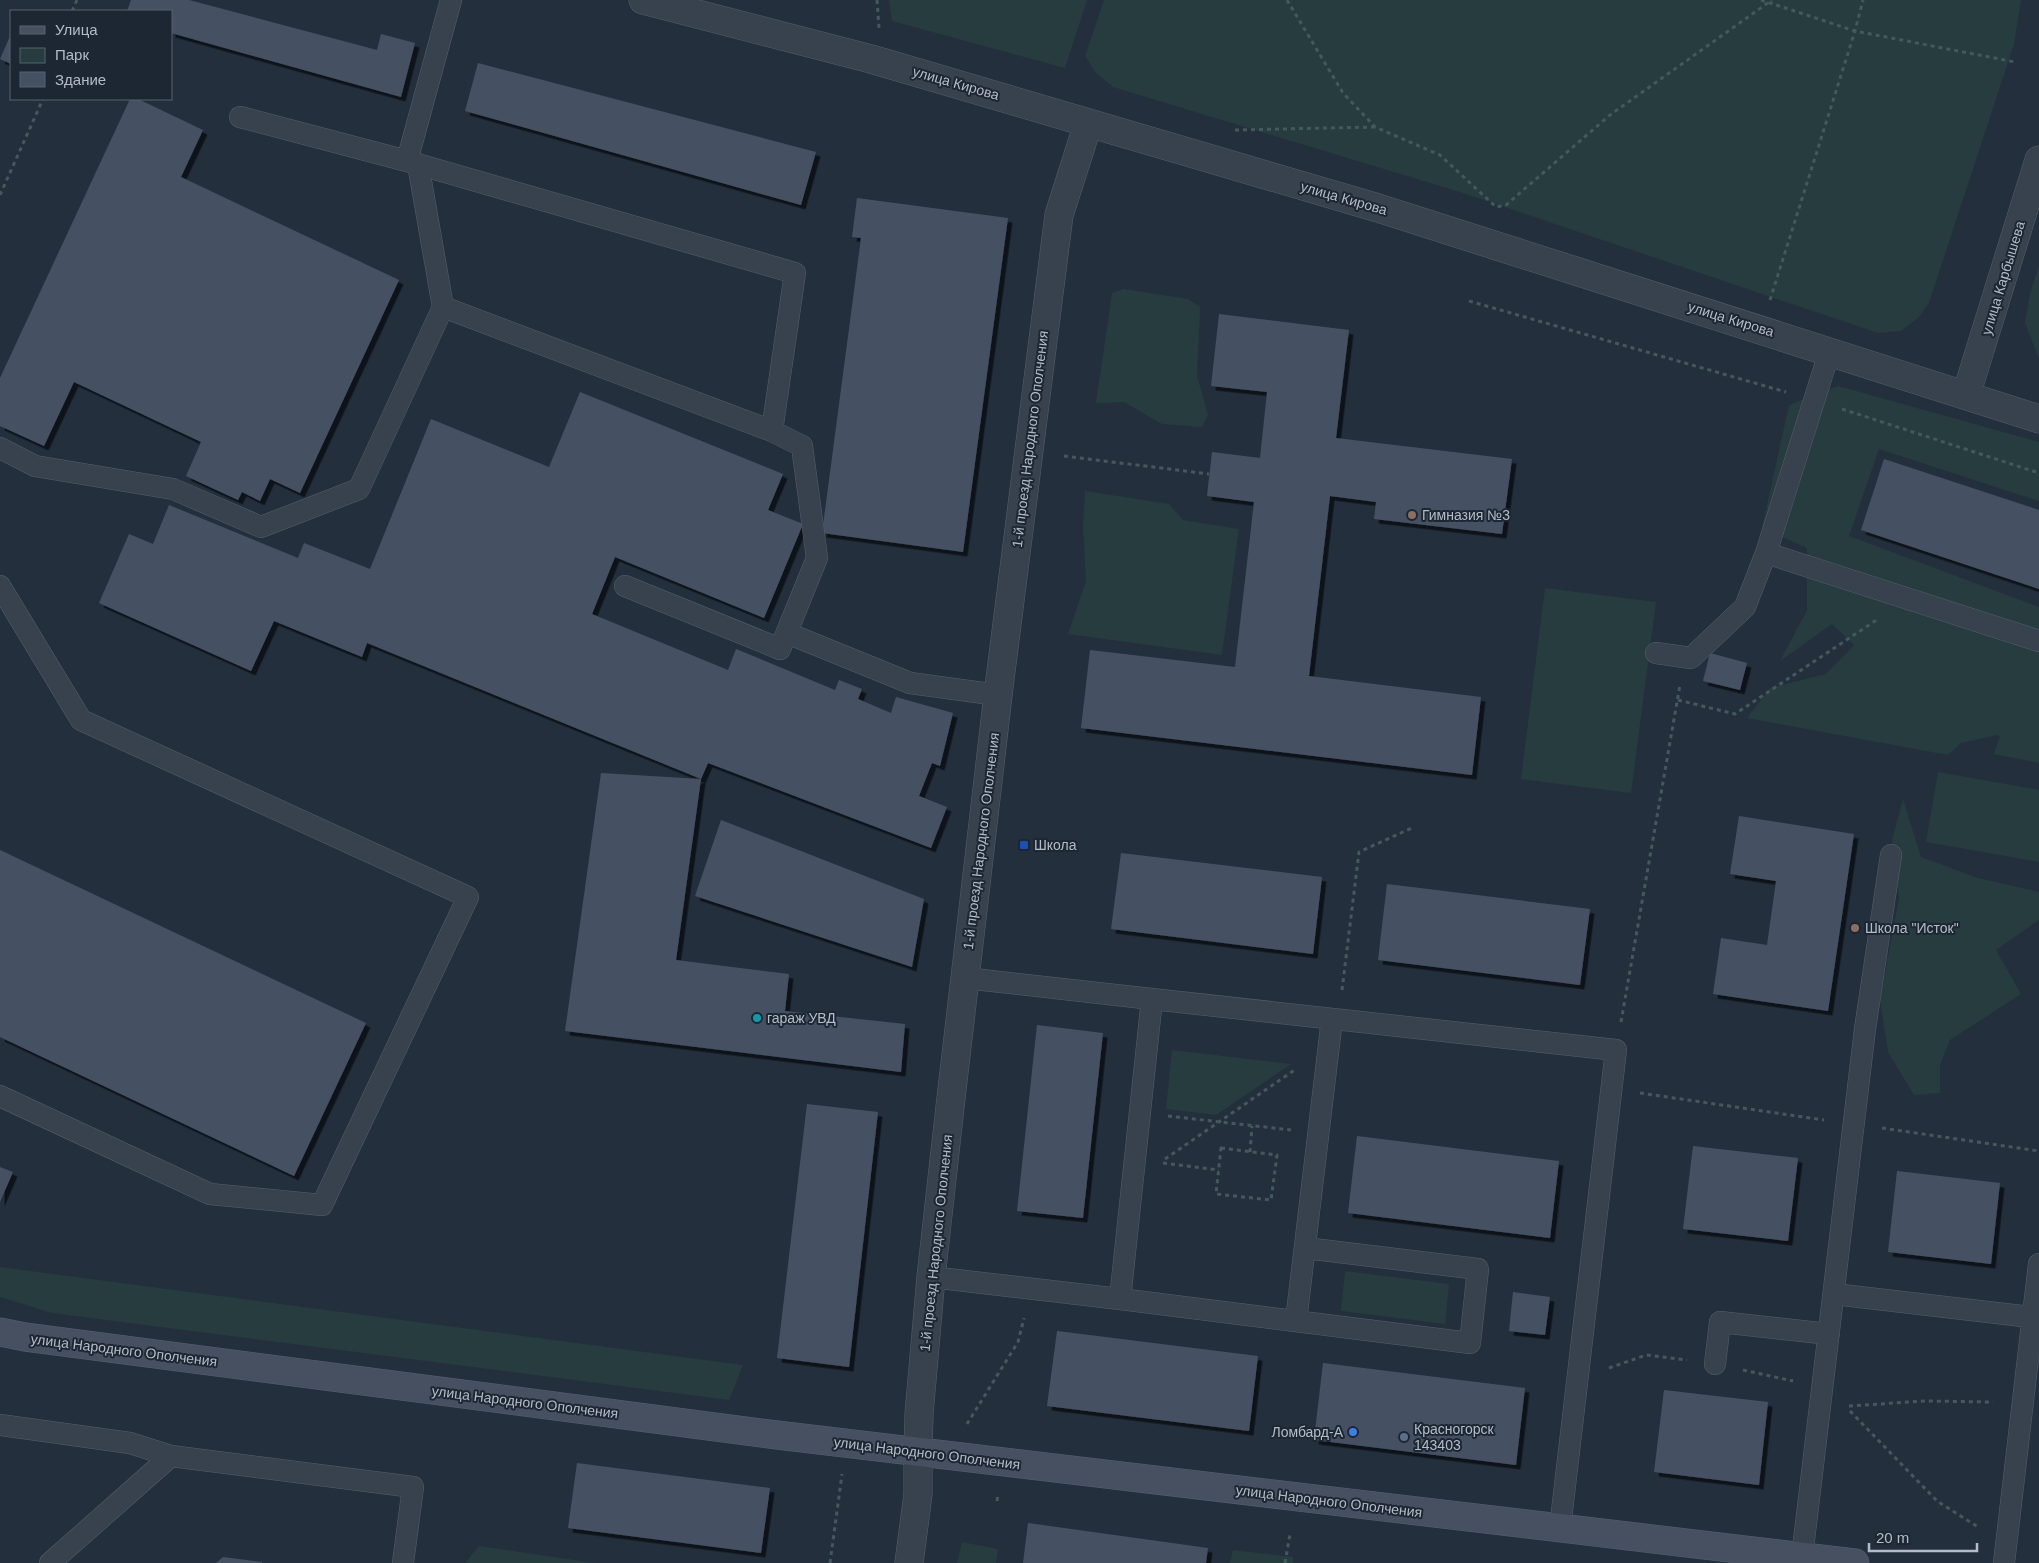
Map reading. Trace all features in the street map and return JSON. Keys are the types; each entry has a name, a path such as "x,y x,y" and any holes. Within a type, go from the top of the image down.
{"main road":[{"name":"улица Народного Ополчения","path":"0,1332 45,1340 918,1452 1855,1563"}],"street":[{"name":"улица Кирова","path":"643,0 871,59 1378,208 1830,350 2039,419"},
{"name":"1-й проезд Народного Ополчения","path":"908,1563 918,1494 919,1414 931,1277 998,695 1059,216 1088,124"},
{"name":"улица Карбышева","path":"1966,395 2039,160"}],"lane":[{"path":"0,448 35,466 173,489 261,527 359,489 443,307 413,163 451,0"},
{"path":"240,117 413,163 795,273 772,431"},
{"path":"443,307 772,431 802,446 817,558 780,649 625,586"},
{"path":"1656,654 1692,658 1745,607 1766,553 1830,350"},
{"path":"1766,553 2039,641"},
{"path":"0,586 81,720 468,897 322,1205 210,1194 0,1096"},
{"path":"787,633 910,683 998,695"},
{"path":"1802,1557 1865,1029 1891,855"},
{"path":"965,978 1616,1050 1560,1528"},
{"path":"1120,1299 1152,998"},
{"path":"1296,1321 1329,1046 1335,1020"},
{"path":"931,1277 1470,1343 1478,1269 1305,1248"},
{"path":"2006,1554 2036,1318 2039,1264"},
{"path":"1834,1294 2036,1318"},
{"path":"1716,1364 1720,1322 1829,1334"},
{"path":"0,1425 130,1443 171,1456 413,1487 403,1563"},
{"path":"50,1563 171,1456"}],"path":[{"path":"877,0 880,26 878,31"},
{"path":"1287,0 1343,93 1375,127 1440,155 1496,207 1506,205 1610,115 1770,1"},
{"path":"1761,0 1770,1 1855,31 2015,62"},
{"path":"1770,303 1863,0"},
{"path":"0,194 43,100"},
{"path":"1234,130 1375,127"},
{"path":"1469,301 1814,400 2039,473"},
{"path":"1064,456 1210,474"},
{"path":"1678,700 1735,714 1875,621 1884,591"},
{"path":"1616,1050 1683,670 1692,658"},
{"path":"1335,1020 1359,852 1414,826"},
{"path":"1220,1170 1161,1162 1329,1046"},
{"path":"1140,1113 1318,1134"},
{"path":"1250,1152 1252,1126"},
{"path":"1222,1148 1250,1152 1277,1155 1272,1200 1216,1194 1222,1148"},
{"path":"967,1425 1018,1342 1031,1289"},
{"path":"1847,1406 1936,1501 2006,1554"},
{"path":"830,1563 843,1469"},
{"path":"1285,1563 1290,1534"}],"green space":[{"path":"889,0 1087,0 1065,68 892,21"},
{"path":"1104,0 2021,0 2014,44 1929,303 1919,317 1901,331 1878,333 1463,193 1113,87 1096,73 1085,56"},
{"path":"2039,265 2039,359 2025,323 2030,294"},
{"path":"1124,289 1188,299 1200,307 1197,376 1208,415 1202,427 1162,424 1124,402 1096,403 1112,293"},
{"path":"1838,386 2039,442 2039,501 1879,449 1849,536 2039,607 2039,763 1994,754 2000,736 1997,735 1961,743 1948,755 1747,718 1770,688 1826,674 1854,645 1832,624 1780,661 1807,610 1807,548 1762,528 1789,405"},
{"path":"1085,491 1169,504 1183,520 1239,529 1222,655 1068,634 1086,581 1083,525"},
{"path":"1545,588 1656,602 1631,793 1521,779"},
{"path":"1938,772 2039,790 2039,862 1926,842"},
{"path":"1903,799 1921,857 1978,878 2039,892 2039,920 1996,950 2021,994 1950,1040 1940,1065 1940,1093 1914,1095 1888,1052 1880,1000 1899,898 1892,840"},
{"path":"1172,1050 1291,1064 1216,1115 1166,1109"},
{"path":"0,1267 743,1365 729,1400 52,1313 0,1297"},
{"path":"1345,1271 1449,1284 1445,1324 1341,1311"},
{"path":"962,1542 998,1549 996,1563 957,1563"},
{"path":"479,1546 594,1563 465,1563"},
{"path":"1233,1550 1293,1557 1293,1563 1230,1563"}],"building":[{"path":"131,0 189,0 377,50 381,34 415,43 401,97 172,33 172,10 127,10"},
{"path":"10,36 10,64 0,59"},
{"path":"478,63 816,152 801,205 465,111"},
{"path":"130,100 140,100 203,130 181,177 399,280 300,493 270,479 260,501 242,492 238,500 186,476 201,442 74,382 44,446 0,426 0,378"},
{"path":"857,198 1008,218 963,552 822,533 861,238 852,237"},
{"path":"1219,314 1349,330 1336,438 1512,459 1502,534 1374,519 1376,502 1330,496 1309,676 1481,697 1472,775 1081,728 1090,650 1235,667 1254,502 1207,496 1212,452 1260,458 1267,392 1211,386"},
{"path":"580,392 783,474 768,510 803,524 764,618 615,557 592,614 728,670 736,649 835,690 839,680 862,689 858,699 891,713 896,697 953,713 940,766 932,763 919,796 947,807 931,848 708,763 701,779 367,643 362,657 274,621 251,671 99,603 129,534 153,544 169,505 298,558 304,543 370,569 431,419 549,467"},
{"path":"1884,459 2039,510 2039,589 1861,530"},
{"path":"1710,653 1747,663 1740,690 1703,681"},
{"path":"601,773 701,779 676,960 789,974 785,1011 905,1024 901,1072 565,1031"},
{"path":"1739,816 1854,834 1828,1011 1713,994 1721,938 1767,945 1776,881 1730,874"},
{"path":"721,820 924,899 912,967 695,896"},
{"path":"0,850 366,1023 294,1176 0,1037"},
{"path":"1121,853 1322,877 1313,954 1111,929"},
{"path":"1387,884 1590,909 1580,985 1378,960"},
{"path":"1037,1025 1103,1033 1083,1218 1017,1211"},
{"path":"807,1104 878,1112 849,1367 777,1358"},
{"path":"1357,1136 1559,1161 1550,1238 1348,1213"},
{"path":"1693,1146 1798,1158 1788,1241 1683,1229"},
{"path":"0,1167 13,1172 0,1202"},
{"path":"1897,1171 2000,1183 1991,1264 1888,1252"},
{"path":"1513,1292 1550,1297 1545,1335 1509,1331"},
{"path":"1057,1331 1258,1356 1249,1431 1047,1406"},
{"path":"1323,1363 1525,1388 1516,1465 1314,1440"},
{"path":"1664,1390 1768,1402 1759,1485 1654,1472"},
{"path":"577,1463 770,1488 761,1553 568,1528"},
{"path":"1028,1523 1208,1548 1206,1563 1023,1563"},
{"path":"223,1557 262,1562 262,1563 216,1563"}],"place":[{"name":"Гимназия №3","path":"1412,515"},
{"name":"Школа","path":"1024,845"},
{"name":"Школа \"Исток\"","path":"1855,928"},
{"name":"гараж УВД","path":"757,1018"},
{"name":"Ломбард-А","path":"1353,1432"},
{"name":"Красногорск 143403","path":"1404,1437"}]}
